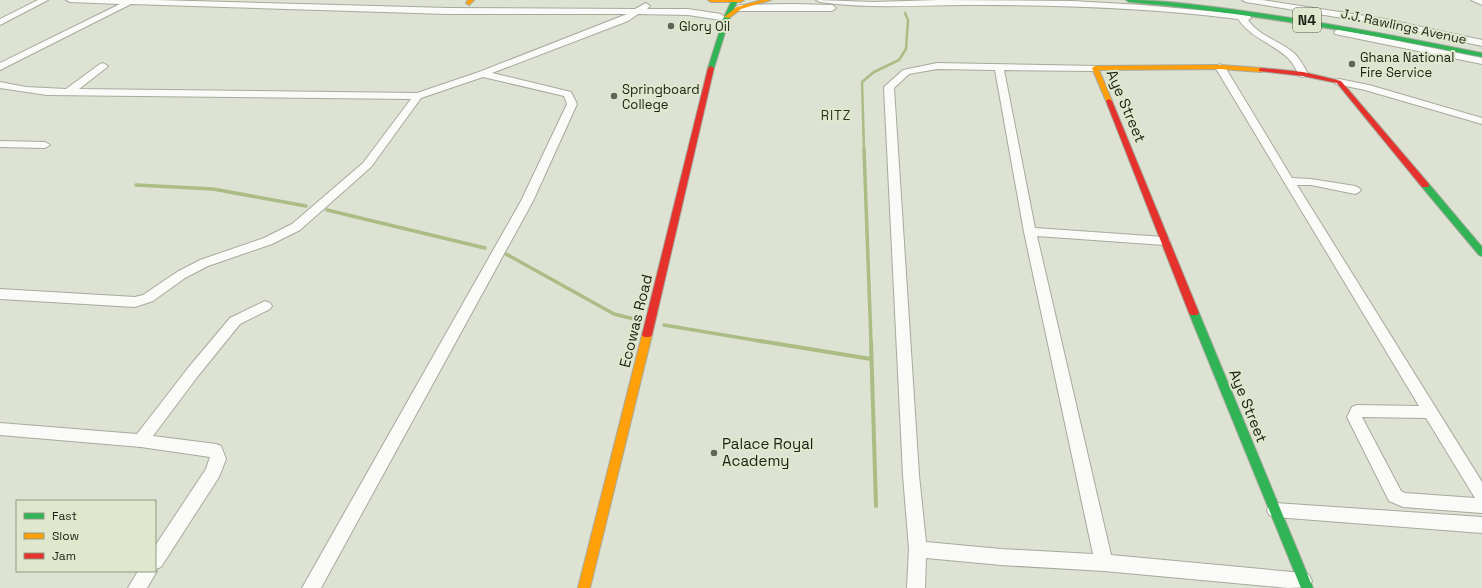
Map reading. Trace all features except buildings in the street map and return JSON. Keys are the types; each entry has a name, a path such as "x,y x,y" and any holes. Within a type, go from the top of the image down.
{"main road":[{"path":"711,0 738,2 768,0"},
{"name":"Ecowas Road","path":"584,588 655,304 713,61 716,56 723,0"},
{"name":"J.J. Rawlings Avenue","path":"1198,0 1331,15 1482,48"},
{"path":"722,17 738,2"},
{"name":"J.J. Rawlings Avenue","path":"1136,2 1250,12 1334,24 1418,44 1482,55"},
{"name":"Aye Street","path":"1305,584 1164,242 1136,166 1095,68 1220,67 1303,74 1339,82"},
{"path":"1339,82 1482,253"}],"street":[{"path":"0,22 44,0"},
{"path":"70,0 95,2 134,0 262,6 448,11 595,11 636,13 688,12 722,17"},
{"path":"0,67 134,0"},
{"path":"298,0 692,6 722,17"},
{"path":"820,0 845,3 1136,2 1243,20 1251,29 1280,46 1299,64 1303,74"},
{"path":"1246,0 1300,4 1331,15 1385,22 1482,42"},
{"path":"738,2 805,7 899,11 1061,9 1243,20 1321,28 1418,44 1482,61"},
{"path":"0,85 26,90 69,92 418,96 482,74 636,13 646,6"},
{"path":"69,92 103,66"},
{"path":"916,588 918,549 910,475 889,87 906,72 937,66 1095,68"},
{"path":"999,66 1030,232 1104,563"},
{"path":"1220,67 1482,496"},
{"path":"311,588 527,201 572,104 568,94 559,91 482,74"},
{"path":"1339,82 1366,87 1482,121"},
{"path":"0,294 135,302 148,298 181,275 204,263 268,241 296,227 367,165 418,96"},
{"path":"0,144 45,146"},
{"path":"1289,181 1311,182 1355,190"},
{"path":"1030,232 1164,242"},
{"path":"141,441 193,372 235,321 250,312 265,306"},
{"path":"1431,412 1357,411 1354,416 1395,496 1403,500 1482,506"},
{"path":"0,429 141,441 216,451 218,459 213,472 156,559"},
{"path":"1275,510 1481,528"},
{"path":"918,549 1001,557 1104,563 1305,584"},
{"path":"137,588 147,572"}],"waterway":[{"path":"864,150 862,82 874,72 899,60 906,49 908,20 905,13"},
{"path":"864,149 871,342"},
{"path":"136,185 213,189 306,206"},
{"path":"327,210 485,248"},
{"path":"506,254 614,314 638,320"},
{"path":"664,325 760,341"},
{"path":"760,341 871,359"},
{"path":"760,341 766,342"},
{"path":"871,341 876,506"}],"traffic: fast":[{"path":"711,68 727,17 735,0"},
{"path":"1129,0 1262,15 1350,29 1482,55"},
{"path":"1425,185 1482,253"},
{"path":"1194,313 1307,588"}],"traffic: slow":[{"path":"711,0 741,0"},
{"path":"727,17 739,8 768,0"},
{"path":"1109,101 1095,68 1220,67 1261,70"},
{"path":"584,588 647,335"}],"traffic: jam":[{"path":"647,335 711,68"},
{"path":"1261,70 1303,74 1339,82 1425,185"},
{"path":"1109,101 1194,313"}],"place":[{"name":"Glory Oil","path":"671,26"},
{"name":"Ghana National Fire Service","path":"1352,64"},
{"name":"Springboard College","path":"614,96"},
{"name":"Palace Royal Academy","path":"714,453"}],"district":[{"name":"RITZ","path":"836,115"}]}
